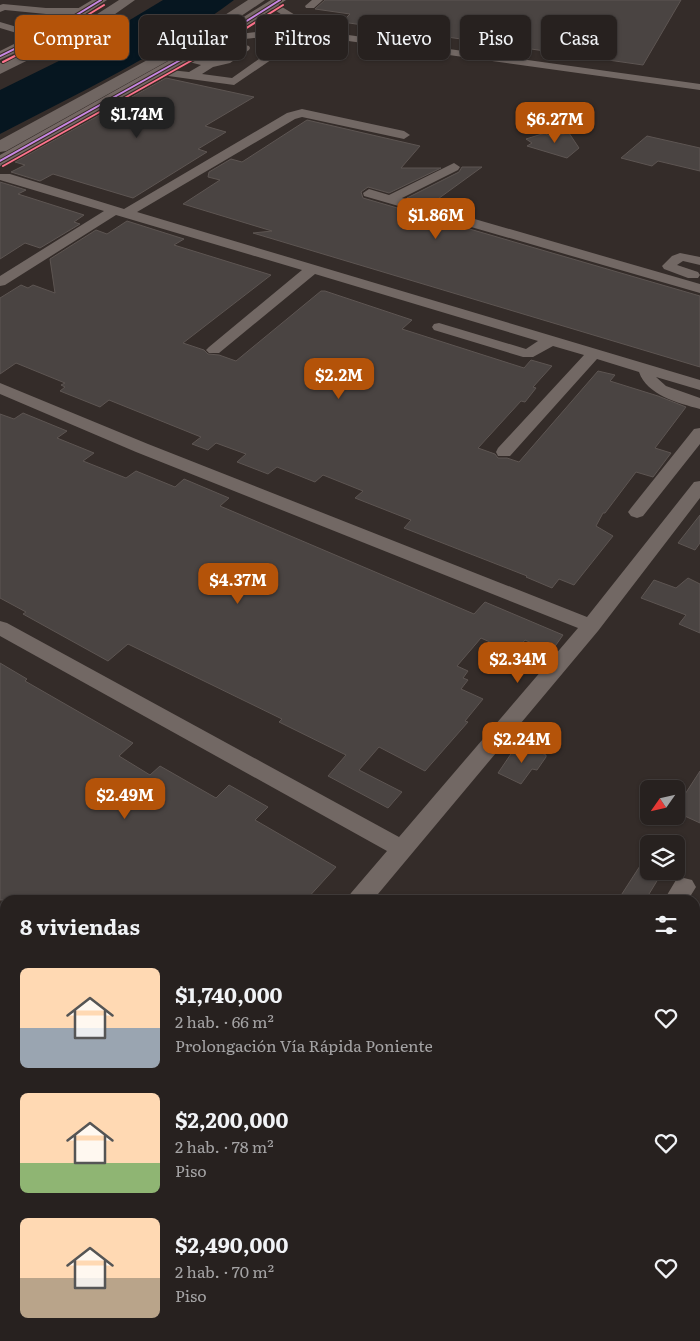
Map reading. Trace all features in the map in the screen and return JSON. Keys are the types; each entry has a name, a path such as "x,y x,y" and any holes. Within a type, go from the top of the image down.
{"highway":[{"path":"0,69 96,21 128,0"},
{"path":"4,155 202,36 258,0"}],"main road":[{"path":"76,15 101,0"},
{"path":"246,22 277,3"},
{"path":"0,56 15,49"},
{"path":"4,155 182,60"}],"street":[{"path":"277,3 292,15"},
{"path":"1,7 46,11 84,10"},
{"path":"0,25 15,30"},
{"path":"348,34 700,80"},
{"path":"348,34 700,87"},
{"path":"193,60 210,64"},
{"path":"161,72 234,82 266,60"},
{"path":"193,75 210,64 226,61 256,67"},
{"path":"0,282 291,116 302,113 404,135"},
{"path":"391,199 454,167"},
{"path":"5,177 700,385"},
{"path":"369,194 700,289"},
{"path":"700,261 681,256 676,257 669,266 700,277"},
{"path":"214,350 314,268"},
{"path":"439,328 528,354 550,341"},
{"path":"504,452 593,354"},
{"path":"646,369 650,381 660,389 700,404"},
{"path":"0,388 142,448 590,626"},
{"path":"637,512 700,433"},
{"path":"363,895 590,626 700,486"},
{"path":"0,628 402,849"}],"water":[{"path":"163,0 234,0 214,15 139,15 140,60 0,134 0,90 61,60 129,60 129,20"}],"building":[{"path":"325,0 681,0 643,65 608,60 617,60 617,15 541,15 541,50 531,49 531,15 460,15 460,39 450,37 450,15 358,15 358,24 348,23 348,16 350,14 315,9"},
{"path":"166,78 254,97 205,126 226,132 198,149 207,152 133,198 53,174 40,181 11,172 25,165 15,162"},
{"path":"307,120 420,146 401,168 441,168 389,193 368,187 361,192 363,198 700,296 700,367 253,233 272,231 183,204 220,180 208,177 209,172 231,159 242,162"},
{"path":"545,133 549,136 569,133 579,148 567,158 527,146 532,143 526,139"},
{"path":"647,136 700,148 700,171 658,161 652,166 621,158"},
{"path":"462,167 482,167 431,204 407,198 459,172"},
{"path":"0,182 26,190 18,194 84,215 74,222 80,224 40,248 25,243 0,259"},
{"path":"127,221 184,239 174,245 271,275 183,343 204,350 208,354 219,355 236,361 321,291 325,291 412,320 402,329 524,368 531,360 552,366 533,387 536,388 525,402 521,401 478,448 495,454 498,458 507,458 519,462 598,371 615,375 610,381 686,407 655,448 671,453 653,477 636,472 605,513 603,513 596,526 613,536 574,585 559,579 552,588 527,576 404,528 411,520 355,498 363,491 323,475 315,482 277,467 268,474 237,462 246,454 216,443 208,450 192,444 201,437 109,400 100,407 60,391 65,387 61,385 65,383 16,363 0,374 0,298 21,285 28,288 33,285 55,293 50,259 96,230 107,234"},
{"path":"23,413 67,431 57,438 94,453 83,461 126,478 136,471 175,487 184,479 229,498 220,506 474,614 485,602 563,635 551,652 525,640 514,653 481,638 457,666 468,671 463,678 468,680 461,689 483,699 465,721 468,722 425,771 379,747 359,770 402,792 388,808 328,776 346,755 279,722 282,719 128,644 108,661 23,614 26,612 0,598 0,414 14,419"},
{"path":"700,515 700,543 695,550 678,543"},
{"path":"688,578 700,584 700,633 679,624 686,615 641,598 654,580 676,588"},
{"path":"0,663 27,679 25,681 133,743 119,756 150,775 160,766 216,798 229,785 268,807 255,820 336,867 311,895 0,895"},
{"path":"528,747 546,755 546,757 537,770 532,769 521,784 498,773 515,748 524,752"},
{"path":"700,771 700,823 685,816 685,794"},
{"path":"640,866 640,880 658,880 648,895 621,895"}],"transit line":[{"path":"0,56 47,33 101,0"},
{"path":"0,161 218,39 280,0"},
{"path":"3,62 50,38 104,5"},
{"path":"3,166 221,44 283,5"}]}
